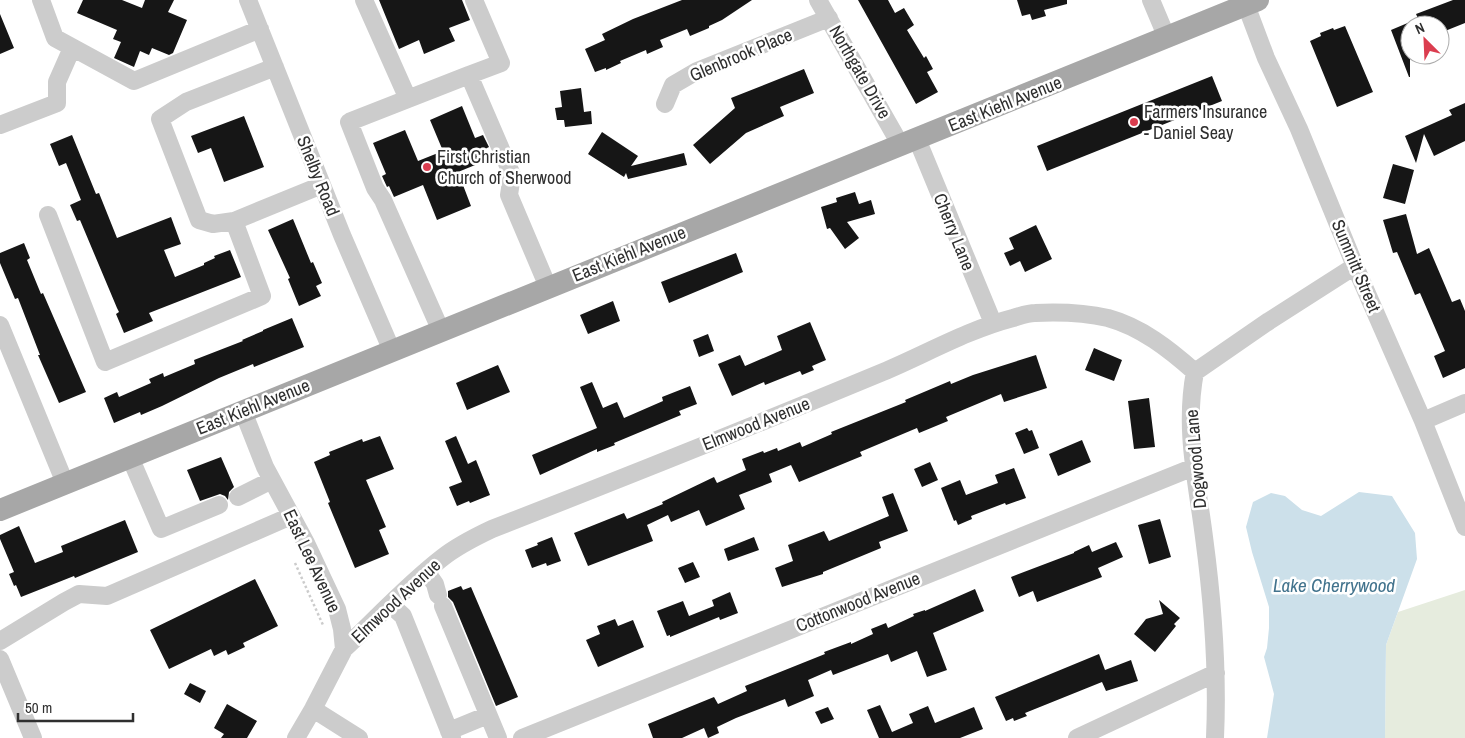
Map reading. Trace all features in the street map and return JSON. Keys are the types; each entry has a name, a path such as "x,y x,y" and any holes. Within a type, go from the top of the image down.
{"main road":[{"name":"East Kiehl Avenue","path":"0,510 1252,2"}],"street":[{"path":"41,0 55,38 134,82 260,29"},
{"name":"Shelby Road","path":"248,0 322,185 392,351"},
{"path":"364,0 408,99"},
{"path":"441,331 384,200 375,188 349,122 501,63 474,0"},
{"name":"Northgate Drive","path":"818,0 908,142"},
{"path":"1151,0 1166,38"},
{"name":"Summitt Street","path":"1252,2 1266,58 1299,129 1355,266 1423,421 1465,527"},
{"name":"Glenbrook Place","path":"664,104 673,85 697,71 829,18"},
{"path":"0,125 57,103 57,82 72,48"},
{"path":"275,66 186,102 160,120 199,220 212,224 234,221 322,185"},
{"path":"469,75 512,175 509,195 548,287"},
{"name":"Cherry Lane","path":"908,142 993,323"},
{"path":"48,215 105,362 262,296 234,221"},
{"path":"1195,372 1269,321 1355,266"},
{"name":"Elmwood Avenue","path":"344,650 426,571 450,552 492,529 916,359 993,323 1033,313 1108,318 1154,340 1171,351 1195,372"},
{"path":"0,325 64,483"},
{"name":"Dogwood Lane","path":"1195,372 1191,391 1190,420 1194,467 1214,618 1216,673 1215,738"},
{"path":"1423,421 1465,403"},
{"name":"East Lee Avenue","path":"243,411 265,467 337,609 342,629 344,650"},
{"path":"130,457 161,529 219,505"},
{"name":"Cottonwood Avenue","path":"522,738 1194,467"},
{"path":"238,497 272,480"},
{"path":"0,641 79,594 107,596 291,516"},
{"path":"426,571 435,584 498,738"},
{"path":"391,604 403,616 451,735 488,715"},
{"path":"296,738 344,650"},
{"path":"0,659 33,738"},
{"path":"1077,738 1216,673"},
{"path":"313,709 359,738"}],"path":[{"path":"295,563 326,632"}],"shaded area":[{"path":"1465,590 1465,738 1385,738 1386,645 1398,612"}],"water":[{"name":"Lake Cherrywood","path":"1359,492 1392,496 1415,533 1417,559 1386,645 1385,738 1267,738 1274,694 1264,657 1269,628 1269,607 1246,527 1253,502 1271,493 1285,496 1302,510 1321,516"}],"building":[{"path":"83,0 122,0 142,8 145,0 174,0 168,12 187,20 173,53 169,55 152,48 149,55 140,51 134,67 114,58 121,42 113,39 117,30 77,13"},
{"path":"379,0 462,0 470,20 449,28 455,41 424,54 419,40 399,49"},
{"path":"682,0 752,0 722,20 709,26 709,28 690,36 687,29 660,40 663,47 647,54 646,50 620,61 621,63 606,70 606,68 595,72 585,49 605,40 602,34 633,19"},
{"path":"858,0 888,0 895,13 904,8 914,25 907,30 933,69 927,72 938,92 916,104"},
{"path":"1017,0 1067,0 1067,4 1044,10 1046,16 1032,20 1030,14 1022,16"},
{"path":"1453,0 1465,0 1465,23 1450,29 1450,15 1416,14"},
{"path":"0,14 14,48 0,54"},
{"path":"1345,26 1373,92 1337,107 1310,41 1321,36 1320,33"},
{"path":"1400,26 1400,54 1391,30"},
{"path":"1404,65 1410,65 1409,77"},
{"path":"804,69 814,93 780,107 784,116 746,133 710,164 693,145 735,108 731,98"},
{"path":"1212,76 1222,101 1047,171 1037,146"},
{"path":"581,88 584,112 591,111 592,124 565,127 564,120 557,120 555,108 562,107 560,91"},
{"path":"1465,103 1465,141 1434,156 1424,134 1416,163 1405,136 1452,115 1449,110"},
{"name":"First Christian Church of Sherwood","path":"462,106 475,138 483,135 489,147 481,151 485,161 458,172 471,206 437,220 423,185 394,197 382,176 386,174 373,143 405,130 418,161 443,151 430,120"},
{"path":"244,116 264,167 224,182 211,148 198,153 191,136"},
{"path":"602,132 638,156 631,166 684,153 687,165 628,179 626,173 624,177 588,154"},
{"path":"72,135 96,194 99,193 117,238 171,217 181,244 164,250 175,277 204,265 204,263 215,258 214,256 230,250 241,277 149,313 153,321 124,333 116,314 119,312 80,220 77,221 70,205 81,200 66,163 59,166 50,144"},
{"path":"1393,164 1414,170 1405,204 1383,198"},
{"path":"855,192 859,204 871,200 875,214 847,222 859,238 845,249 830,228 827,229 821,207 837,202 836,198"},
{"path":"1406,214 1417,254 1429,248 1452,302 1460,299 1465,311 1465,368 1443,378 1434,356 1445,351 1420,293 1415,295 1397,252 1393,253 1383,220"},
{"path":"293,219 311,263 313,262 322,283 316,286 321,296 299,306 288,279 290,278 268,230"},
{"path":"1036,225 1052,259 1025,272 1020,261 1010,266 1004,253 1014,249 1009,238"},
{"path":"24,243 30,258 27,260 41,294 43,293 86,392 59,403 38,355 40,355 18,298 15,299 0,263 0,253"},
{"path":"736,253 743,272 669,303 661,282"},
{"path":"613,301 620,321 588,334 580,315"},
{"path":"292,318 304,347 254,367 253,364 141,415 140,412 114,423 104,398 117,392 119,397 151,383 149,379 163,373 164,377 195,364 194,360 243,341"},
{"path":"810,322 826,360 812,366 814,370 802,375 800,371 765,385 764,382 732,396 718,364 740,355 745,366 782,350 777,336"},
{"path":"708,334 714,351 699,357 693,340"},
{"path":"1094,348 1122,360 1114,381 1085,370"},
{"path":"1036,355 1047,388 1004,402 1001,394 946,417 948,421 919,433 917,428 860,452 862,456 799,482 791,465 769,474 772,482 739,495 745,509 706,526 699,510 671,522 668,515 647,525 653,541 588,566 574,533 624,513 627,519 663,504 662,502 714,477 717,483 746,470 742,459 763,451 764,453 777,448 778,451 800,442 802,447 832,434 831,432 906,402 905,400 950,381 951,384"},
{"path":"498,365 510,392 467,410 456,383"},
{"path":"592,382 603,408 617,402 624,418 663,401 662,397 690,386 697,404 679,411 681,415 614,443 615,445 597,452 597,449 540,475 532,455 597,428 580,387"},
{"path":"1149,398 1155,447 1134,449 1128,401"},
{"path":"1027,428 1029,431 1032,430 1039,448 1024,454 1015,433"},
{"path":"380,436 394,469 366,480 386,527 379,530 389,554 355,568 328,503 330,502 314,462 330,455 329,452 362,439 363,442"},
{"path":"456,436 468,464 476,460 490,495 457,506 449,487 462,482 445,441"},
{"path":"1082,440 1091,462 1058,476 1049,454"},
{"path":"221,457 234,487 229,492 228,500 220,494 200,501 187,470"},
{"path":"930,462 938,480 922,487 914,469"},
{"path":"1014,468 1026,498 1006,505 1005,503 971,516 972,519 958,525 956,520 954,521 941,488 960,480 966,495 998,483 995,475"},
{"path":"893,493 908,531 879,542 881,548 823,572 823,574 782,587 775,568 793,561 788,545 824,531 829,541 889,516 882,497"},
{"path":"1160,519 1171,557 1149,564 1138,525"},
{"path":"125,520 138,552 75,578 74,576 21,597 9,574 14,572 0,535 19,526 35,563 63,552 61,546"},
{"path":"552,537 561,561 547,566 546,563 532,568 525,550"},
{"path":"754,537 759,550 728,561 724,549"},
{"path":"1116,542 1123,557 1098,568 1102,577 1037,602 1033,591 1019,597 1011,577 1074,553 1089,545 1092,552"},
{"path":"693,562 700,577 685,583 678,568"},
{"path":"255,579 278,626 243,643 245,647 228,655 226,650 214,656 211,649 169,669 150,630"},
{"path":"461,586 463,590 471,587 518,697 496,706 453,602 448,597 448,591"},
{"path":"975,589 984,611 933,633 947,670 927,677 917,651 891,662 888,654 833,675 831,670 808,680 814,696 788,707 785,699 736,718 717,727 719,733 708,738 704,728 682,738 653,738 648,724 714,697 718,704 747,691 745,686 825,654 824,652 851,642 851,644 873,634 871,629 886,623 888,628 914,616 913,614 925,611"},
{"path":"730,592 738,613 720,620 719,617 670,637 670,635 667,636 657,611 683,601 689,616 714,606 712,600"},
{"path":"1159,600 1180,618 1174,624 1176,626 1155,652 1134,634 1146,619 1163,614"},
{"path":"615,619 618,626 633,620 644,647 598,667 586,640 600,634 597,626"},
{"path":"1099,654 1105,670 1131,660 1138,681 1106,691 1102,682 1025,713 1027,716 1014,721 1013,718 1006,721 995,697"},
{"path":"190,683 206,691 200,703 184,694"},
{"path":"227,704 257,721 247,738 221,738 224,734 214,728"},
{"path":"880,705 892,732 913,723 909,714 928,706 935,723 974,707 983,729 960,738 879,738 867,710"},
{"path":"828,707 834,719 821,724 815,712"}],"place":[{"name":"Farmers Insurance - Daniel Seay","path":"1134,122"},
{"name":"First Christian Church of Sherwood","path":"427,167"}]}
